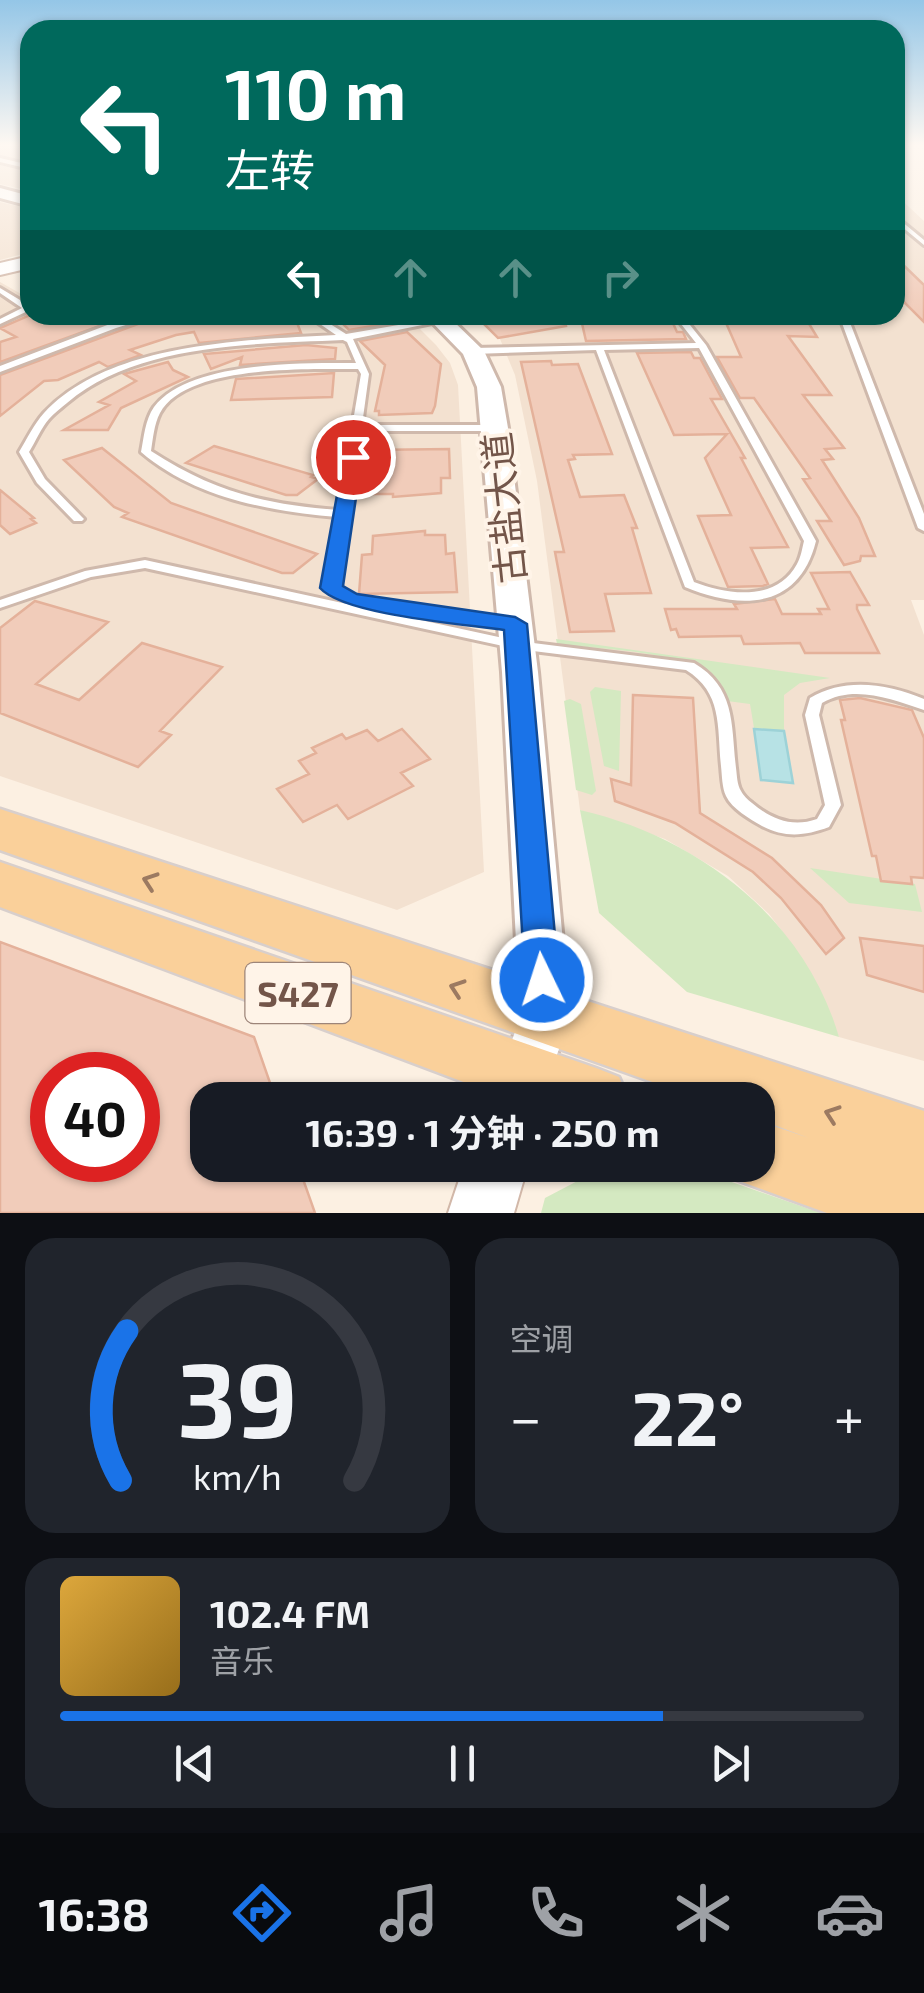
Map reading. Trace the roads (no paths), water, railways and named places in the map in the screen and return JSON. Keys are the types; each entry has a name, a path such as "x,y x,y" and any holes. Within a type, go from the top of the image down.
{"main road":[{"name":"S427","path":"0,829 924,1146"},
{"name":"S427","path":"0,884 506,1082"},
{"path":"775,1160 924,1211"},
{"path":"481,1213 491,1182"}],"street":[{"name":"古盐大道","path":"447,325 473,351 489,387 516,635 545,1018 523,1082"}],"lane":[{"path":"905,227 924,244"},
{"path":"0,370 117,325"},
{"path":"327,325 352,340 365,374 331,588 350,600 516,635"},
{"path":"78,519 40,481 24,452 34,428 65,398 110,374 188,350 250,340 346,337 402,325"},
{"path":"599,348 689,584 711,596 759,597 781,591 808,557 810,541 702,345 686,325"},
{"path":"847,325 924,528"},
{"path":"473,351 702,345"},
{"path":"344,514 289,510 231,499 174,472 146,452 160,406 181,388 236,372 293,366 362,366"},
{"path":"358,428 495,428"},
{"path":"0,604 89,574 145,564 688,666 706,675 718,691 734,796 762,820 792,830 823,823 833,806 812,715 815,702 825,694 848,691 907,697 924,706"}],"water":[{"path":"754,729 784,731 793,783 761,780"}]}
